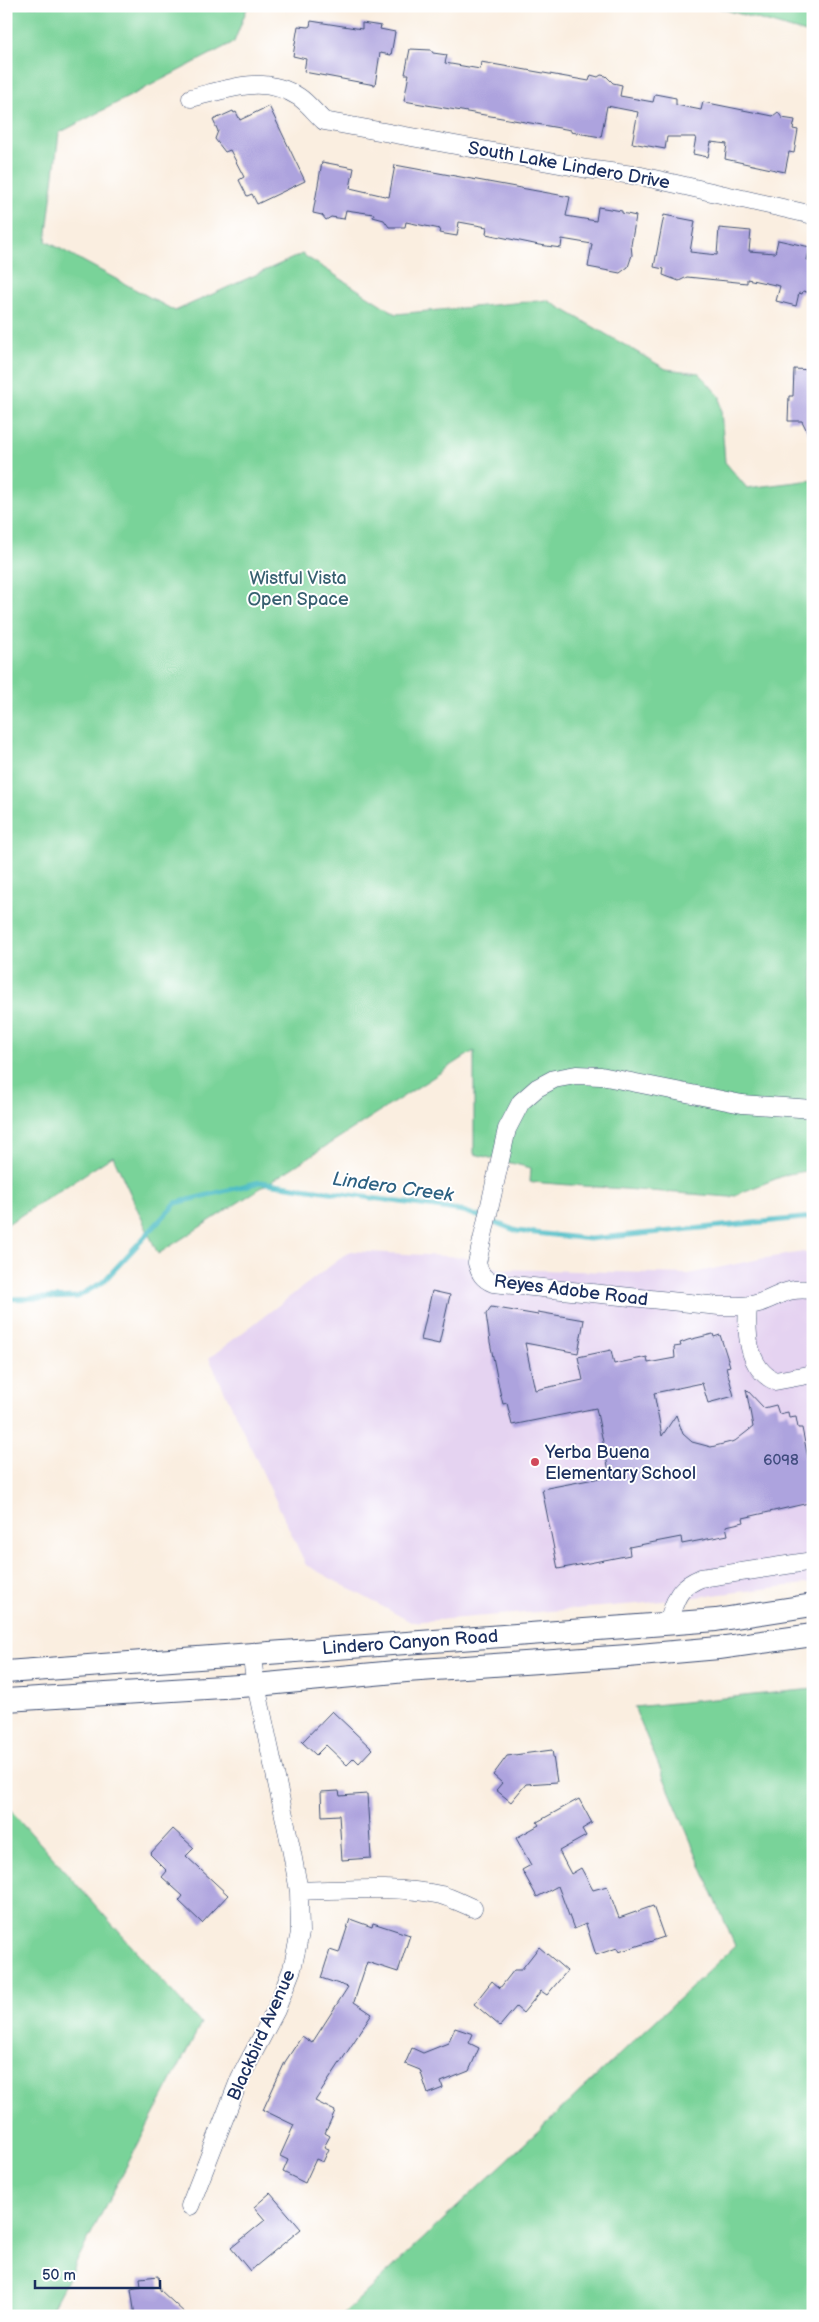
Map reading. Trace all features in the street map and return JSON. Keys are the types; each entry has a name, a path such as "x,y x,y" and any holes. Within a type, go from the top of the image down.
{"main road":[{"name":"Lindero Canyon Road","path":"6,1672 716,1620 813,1606"},
{"name":"Lindero Canyon Road","path":"6,1700 256,1684 719,1648 813,1635"}],"street":[{"name":"South Lake Lindero Drive","path":"191,98 237,87 265,83 299,97 324,121 587,169 641,176 813,215"},
{"name":"Reyes Adobe Road","path":"813,1109 742,1104 601,1076 576,1075 554,1079 537,1088 521,1102 507,1129 478,1264 480,1274 486,1280 493,1283 719,1306 748,1306 760,1303 791,1289 813,1290"},
{"path":"748,1306 746,1330 758,1370 775,1381 813,1374"},
{"path":"667,1624 680,1591 685,1585 693,1581 701,1578 813,1561"},
{"name":"Blackbird Avenue","path":"190,2206 240,2078 276,2010 292,1969 300,1933 299,1891 251,1653"},
{"path":"299,1891 379,1890 414,1892 442,1896 473,1908"}],"shaded area":[{"name":"Yerba Buena Elementary School","path":"350,1251 463,1257 500,1269 689,1274 803,1252 813,1256 813,1583 637,1604 411,1622 306,1565 209,1358"}],"green space":[{"name":"Wistful Vista Open Space","path":"6,6 248,6 234,42 59,133 46,241 175,311 302,254 396,314 547,300 666,369 699,373 720,397 725,462 747,488 813,480 813,1170 788,1174 730,1197 530,1182 531,1168 474,1154 474,1051 158,1254 113,1156 6,1225"},
{"path":"712,6 813,6 813,35"},
{"path":"813,1689 813,2316 341,2316 735,1946 634,1707"},
{"path":"6,1805 201,2024 48,2316 6,2316"}],"building":[{"path":"311,21 362,29 362,23 381,26 380,29 395,32 391,55 380,53 375,85 304,72 306,59 293,56 298,26 308,27"},
{"path":"410,49 431,50 433,53 447,55 445,63 480,69 481,62 589,81 591,75 598,77 601,75 606,76 613,83 622,85 620,96 653,102 655,94 676,98 676,105 701,110 703,102 773,116 778,112 782,118 795,120 793,129 798,130 794,153 789,152 785,172 725,159 727,144 711,142 708,157 693,154 696,137 667,137 665,149 632,143 638,112 607,106 601,137 404,101 409,74 405,74"},
{"path":"269,106 305,181 257,204 252,194 247,196 239,180 244,177 230,150 225,152 215,139 218,131 213,120 233,111 234,113 236,112 240,120"},
{"path":"322,162 354,168 350,188 389,197 395,165 570,197 566,216 596,221 598,207 622,211 622,213 636,216 631,245 632,255 628,267 620,273 588,267 592,244 562,239 561,248 539,245 486,234 487,227 459,222 457,236 439,233 440,229 406,222 405,227 389,227 384,220 373,217 374,214 346,210 344,219 331,217 326,220 322,215 313,213"},
{"path":"664,215 695,221 690,252 717,255 719,228 751,231 749,251 775,253 778,240 810,247 807,260 813,261 813,294 803,291 802,294 799,293 796,306 776,301 780,286 747,279 747,283 687,277 679,281 663,275 664,269 654,267"},
{"path":"794,369 813,370 813,443 802,421 788,421 789,396 793,396"},
{"path":"432,1291 450,1295 439,1344 421,1340"},
{"path":"491,1307 538,1315 538,1312 584,1320 578,1353 525,1343 535,1390 583,1380 578,1357 611,1350 614,1364 647,1357 648,1363 675,1358 674,1347 681,1346 680,1343 713,1334 714,1337 720,1335 730,1366 726,1367 734,1396 708,1403 702,1383 654,1393 662,1436 676,1415 683,1434 692,1442 711,1447 735,1441 753,1427 746,1389 764,1408 776,1405 779,1414 788,1412 789,1418 796,1417 798,1428 802,1428 813,1483 813,1502 743,1518 744,1522 726,1526 728,1535 682,1544 681,1537 629,1547 630,1555 558,1569 542,1489 610,1476 596,1408 512,1425 507,1403 503,1404 490,1342 486,1314"},
{"path":"332,1711 372,1749 359,1763 354,1758 347,1765 326,1745 316,1755 302,1742"},
{"path":"552,1750 557,1782 526,1784 511,1802 496,1790 502,1783 493,1775 507,1756"},
{"path":"339,1791 340,1796 367,1794 371,1858 342,1860 339,1815 322,1816 321,1792"},
{"path":"579,1799 592,1823 582,1829 586,1836 559,1851 571,1874 581,1868 593,1890 607,1886 619,1918 653,1906 664,1937 619,1952 617,1948 596,1955 586,1924 574,1929 558,1886 537,1897 522,1870 531,1865 516,1838 539,1825 537,1822"},
{"path":"173,1829 194,1848 186,1856 228,1895 202,1923 179,1901 183,1896 162,1877 167,1871 150,1854"},
{"path":"350,1919 372,1927 373,1923 410,1935 398,1972 367,1962 354,2002 372,2014 315,2101 335,2111 325,2133 330,2136 324,2147 329,2149 323,2162 316,2159 305,2183 283,2172 288,2160 280,2156 294,2125 263,2110 285,2062 302,2036 312,2043 348,1987 321,1978 330,1950 339,1953"},
{"path":"539,1947 567,1971 547,1995 541,1991 523,2013 516,2007 500,2026 474,2004 492,1981 500,1988 514,1970 521,1970"},
{"path":"455,2028 473,2034 469,2043 479,2048 469,2071 441,2082 443,2088 428,2094 420,2070 405,2064 412,2048 423,2053 448,2043"},
{"path":"270,2193 301,2229 250,2271 231,2248 265,2220 254,2207"},
{"path":"158,2276 160,2290 188,2316 135,2316 131,2289 141,2287 140,2278"}],"waterway":[{"name":"Lindero Creek","path":"6,1302 10,1299 77,1297 103,1282 176,1203 260,1182 463,1211 483,1218"},
{"name":"Lindero Creek","path":"491,1221 517,1231 589,1239 813,1217"}],"place":[{"name":"Yerba Buena Elementary School","path":"535,1462"}]}
